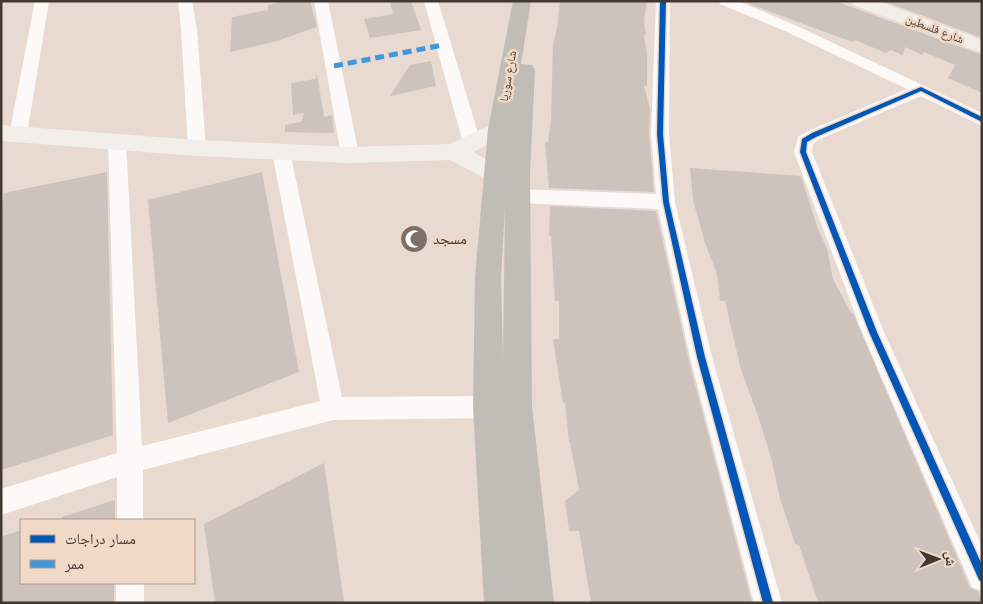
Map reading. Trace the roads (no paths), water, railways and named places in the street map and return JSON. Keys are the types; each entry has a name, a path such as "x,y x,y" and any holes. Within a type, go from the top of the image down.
{"main road":[{"name":"شارع سوريا","path":"502,603 488,407 488,277 497,152 522,1"},
{"path":"536,1 525,72 518,196 517,407 536,603"}],"street":[{"path":"42,1 9,134 197,148 350,155 462,148 497,152"},
{"path":"185,1 189,29 197,148"},
{"path":"321,1 350,155"},
{"path":"431,1 462,148"},
{"path":"663,1 660,134 666,202 700,357 768,603"},
{"name":"شارع فلسطين","path":"860,1 982,47"},
{"path":"735,3 921,89 982,120"},
{"path":"921,89 814,135 804,141 803,152 873,332 982,577"},
{"path":"117,141 130,461 130,519"},
{"path":"462,148 497,152"},
{"path":"281,152 332,409"},
{"path":"518,196 666,202"},
{"path":"1,502 130,461 332,409 488,407"},
{"path":"130,584 130,603"}],"place":[{"name":"مسجد","path":"414,239"}]}
